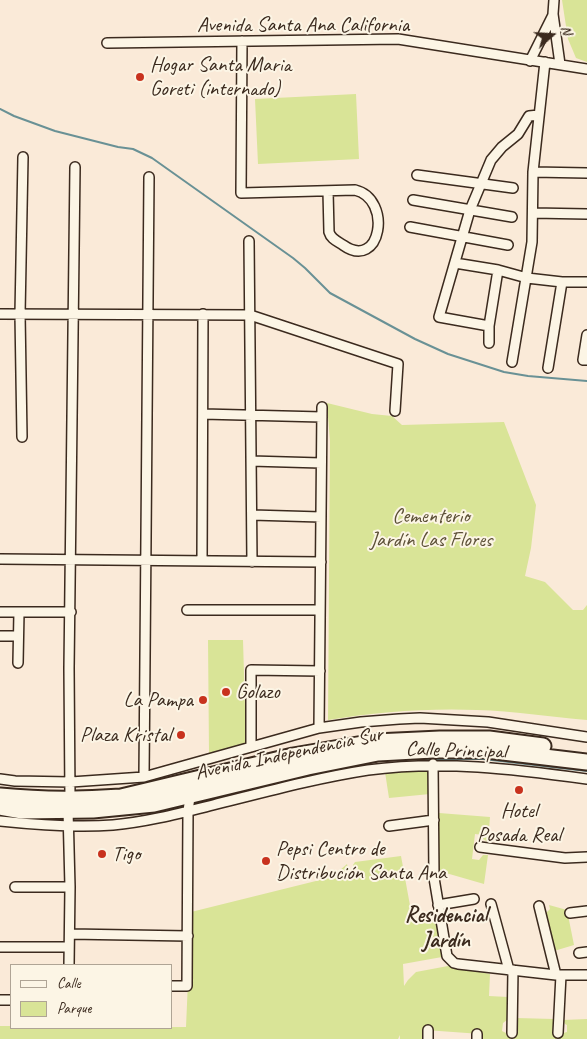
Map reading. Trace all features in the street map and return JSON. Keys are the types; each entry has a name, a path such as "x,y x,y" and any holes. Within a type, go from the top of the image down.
{"highway":[{"name":"Avenida Independencia Sur","path":"0,807 21,810 69,805 121,796 216,776 293,756 375,742 489,739 587,752"},
{"name":"Avenida Independencia Sur","path":"0,796 69,805 138,806 190,804 378,753 486,750 587,762"}],"street":[{"path":"554,0 553,14 560,64"},
{"path":"530,60 553,14"},
{"name":"Avenida Santa Ana California","path":"107,43 398,39 587,69"},
{"path":"242,41 241,193 355,190 362,192 376,210 379,225 377,236 371,245 362,251 354,252 332,238 329,232 328,191"},
{"path":"512,362 532,242 533,172 545,62"},
{"path":"489,326 439,316 470,210 491,160 495,154 518,134 529,116 539,115"},
{"path":"22,437 20,314 23,157"},
{"path":"69,964 70,612 75,167"},
{"path":"533,172 587,173"},
{"path":"417,175 513,188"},
{"path":"144,777 149,177"},
{"path":"414,200 512,217"},
{"path":"533,213 587,214"},
{"path":"410,227 508,245"},
{"path":"250,241 252,562"},
{"path":"455,263 498,270 527,278 562,282 587,282"},
{"path":"490,343 489,326 498,270"},
{"path":"548,368 562,282"},
{"path":"0,314 250,315 398,364 394,411"},
{"path":"202,561 203,314"},
{"path":"587,335 583,360 587,360"},
{"path":"319,728 322,406"},
{"path":"204,414 322,417"},
{"path":"251,461 322,463"},
{"path":"252,515 321,517"},
{"path":"0,559 147,562 320,562"},
{"path":"186,610 320,610"},
{"path":"0,612 70,612"},
{"path":"18,663 19,612"},
{"path":"0,636 18,636"},
{"path":"251,747 251,670 320,671"},
{"path":"0,779 70,782 144,777 319,728 361,722 420,718 488,722 587,737"},
{"path":"433,764 433,870 447,956 454,963 458,964 559,975 587,975"},
{"name":"Calle Principal","path":"309,773 433,764 522,771 587,779"},
{"path":"0,821 69,827 114,824 190,804 187,986 172,986"},
{"path":"389,826 434,820"},
{"path":"480,847 565,858 587,857"},
{"path":"16,887 70,887"},
{"path":"438,905 474,899"},
{"path":"490,904 511,970 512,1033"},
{"path":"539,906 559,975 558,1034"},
{"path":"570,913 587,911"},
{"path":"70,934 188,936"},
{"path":"0,947 69,947"}],"green space":[{"path":"562,0 587,0 587,62 576,58 568,39"},
{"path":"356,94 359,159 258,164 255,99"},
{"name":"Cementerio Jardín Las Flores","path":"327,403 372,414 392,416 402,425 504,422 536,505 531,548 525,576 545,582 573,610 583,610 587,605 587,720 504,712 440,710 402,711 328,720 330,441"},
{"name":"Golazo","path":"208,640 243,640 246,743 209,753"},
{"path":"427,771 429,773 430,794 389,798 385,772"},
{"path":"439,813 490,817 488,842 483,839 482,835 475,834 472,859 479,860 483,855 488,855 484,884 439,871"},
{"path":"401,856 413,922 436,918 442,957 403,964 404,986 416,972 448,966 490,974 489,996 508,997 507,1020 503,1023 502,1031 507,1036 515,1036 516,1018 554,1019 553,1036 562,1037 563,1033 567,1032 567,1025 563,1020 587,1019 587,1039 481,1039 481,1034 425,1030 424,1039 400,1039 400,1035 398,1039 0,1039 0,1026 10,1026 10,1029 172,1029 172,1027 186,1027 191,912 332,877 347,864 349,876 354,874 353,865 355,862"},
{"path":"549,905 567,910 574,945 554,951 545,916 550,909"}],"waterway":[{"path":"0,109 55,131 133,149 152,158 293,258 330,293 415,339 448,354 504,372 587,381"},
{"path":"411,759 483,759 587,771"}],"place":[{"name":"Hogar Santa Maria Goreti (internado)","path":"140,77"},
{"name":"Golazo","path":"226,692"},
{"name":"La Pampa","path":"203,700"},
{"name":"Plaza Kristal","path":"181,735"},
{"name":"Hotel Posada Real","path":"519,790"},
{"name":"Tigo","path":"102,854"},
{"name":"Pepsi Centro de Distribución Santa Ana","path":"266,861"}],"district":[{"name":"Residencial Jardín","path":"446,928"}]}
